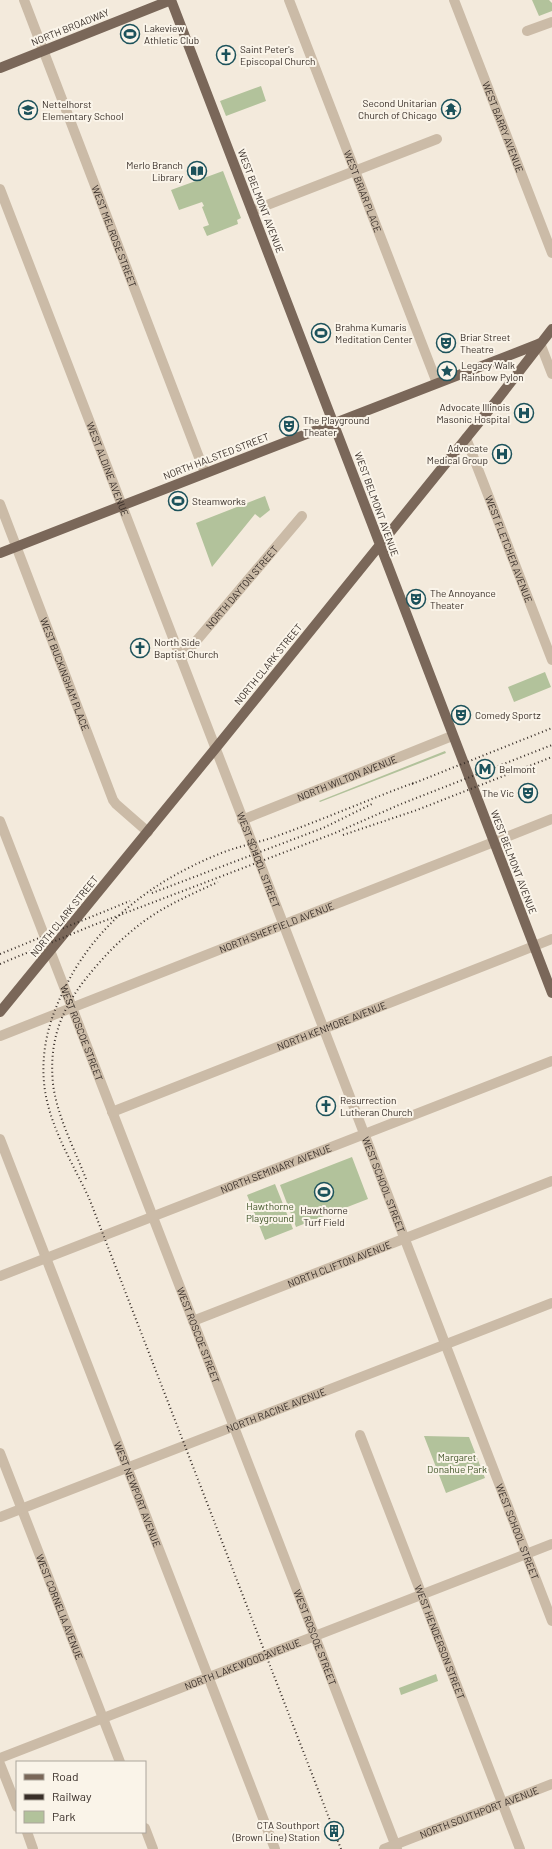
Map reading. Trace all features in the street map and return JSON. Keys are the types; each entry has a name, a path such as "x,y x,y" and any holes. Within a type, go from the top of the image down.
{"main road":[{"name":"NORTH BROADWAY","path":"0,68 171,0"},
{"name":"WEST BELMONT AVENUE","path":"171,0 452,736 552,993"},
{"name":"NORTH CLARK STREET","path":"0,1012 148,832 515,377 552,329"},
{"name":"NORTH HALSTED STREET","path":"0,553 552,338"}],"street":[{"name":"WEST MELROSE STREET","path":"24,0 205,473"},
{"name":"WEST BRIAR PLACE","path":"289,0 437,383"},
{"name":"WEST BARRY AVENUE","path":"454,0 551,249"},
{"path":"527,31 552,22"},
{"path":"252,211 437,139"},
{"name":"WEST ALDINE AVENUE","path":"0,189 215,749"},
{"path":"540,343 552,374"},
{"name":"WEST FLETCHER AVENUE","path":"466,438 552,660"},
{"name":"WEST BUCKINGHAM PLACE","path":"0,504 113,800 148,832"},
{"name":"NORTH DAYTON STREET","path":"180,659 302,516"},
{"name":"NORTH WILTON AVENUE","path":"242,820 452,736"},
{"name":"WEST SCHOOL STREET","path":"215,749 552,1621"},
{"name":"NORTH SHEFFIELD AVENUE","path":"0,1036 552,819"},
{"name":"WEST ROSCOE STREET","path":"0,821 396,1847"},
{"name":"NORTH KENMORE AVENUE","path":"112,1112 552,939"},
{"name":"NORTH SEMINARY AVENUE","path":"0,1276 552,1061"},
{"name":"WEST NEWPORT AVENUE","path":"0,1139 275,1849"},
{"name":"NORTH CLIFTON AVENUE","path":"193,1321 552,1181"},
{"name":"NORTH RACINE AVENUE","path":"0,1517 552,1303"},
{"name":"WEST HENDERSON STREET","path":"360,1435 520,1849"},
{"name":"WEST CORNELIA AVENUE","path":"0,1453 120,1761"},
{"name":"NORTH LAKEWOOD AVENUE","path":"0,1758 552,1544"},
{"path":"0,1764 16,1804"},
{"name":"NORTH SOUTHPORT AVENUE","path":"384,1849 396,1847 552,1784"},
{"path":"146,1831 153,1849"},
{"path":"26,1833 33,1849"}],"green space":[{"path":"532,0 549,0 552,3 552,11 539,16"},
{"path":"261,86 266,101 226,116 220,101"},
{"path":"223,171 241,218 237,220 238,224 207,236 203,227 209,225 202,207 204,206 202,202 179,210 171,190"},
{"path":"265,496 270,510 260,518 255,514 212,567 196,523"},
{"path":"545,672 551,687 514,702 508,687"},
{"path":"445,751 446,753 320,802 319,801"},
{"name":"Hawthorne Turf Field","path":"352,1157 368,1199 296,1227 280,1185"},
{"name":"Hawthorne Playground","path":"275,1184 293,1229 265,1240 247,1195"},
{"name":"Margaret Donahue Park","path":"424,1436 469,1437 485,1478 446,1493"},
{"path":"436,1674 438,1681 401,1695 399,1688"}],"railway":[{"path":"412,784 552,728"},
{"path":"0,964 91,926 335,833 401,804 552,745"},
{"path":"343,835 417,810 552,757"},
{"path":"341,1849 89,1198 57,1133 45,1091 43,1066 46,1041 52,1017 75,970 90,947 107,927 126,909 147,893 170,878 219,854 277,836 416,782"},
{"path":"152,893 323,828 372,804"},
{"path":"86,1179 66,1132 58,1108 53,1084 53,1049 62,1018 77,990 99,963 125,936 161,910 218,882"},
{"path":"0,954 130,901"}],"place":[{"name":"Lakeview Athletic Club","path":"130,34"},
{"name":"Saint Peter's Episcopal Church","path":"226,55"},
{"name":"Second Unitarian Church of Chicago","path":"451,109"},
{"name":"Nettelhorst Elementary School","path":"28,110"},
{"name":"Merlo Branch Library","path":"197,171"},
{"name":"Brahma Kumaris Meditation Center","path":"321,333"},
{"name":"Briar Street Theatre","path":"446,343"},
{"name":"Legacy Walk Rainbow Pylon","path":"447,371"},
{"name":"Advocate Illinois Masonic Hospital","path":"524,413"},
{"name":"The Playground Theater","path":"289,426"},
{"name":"Advocate Medical Group","path":"502,454"},
{"name":"Steamworks","path":"178,501"},
{"name":"The Annoyance Theater","path":"416,599"},
{"name":"North Side Baptist Church","path":"140,648"},
{"name":"Comedy Sportz","path":"461,715"},
{"name":"Belmont","path":"485,769"},
{"name":"The Vic","path":"528,793"},
{"name":"Resurrection Lutheran Church","path":"326,1106"},
{"name":"Hawthorne Turf Field","path":"324,1192"},
{"name":"CTA Southport (Brown Line) Station","path":"334,1831"}]}
